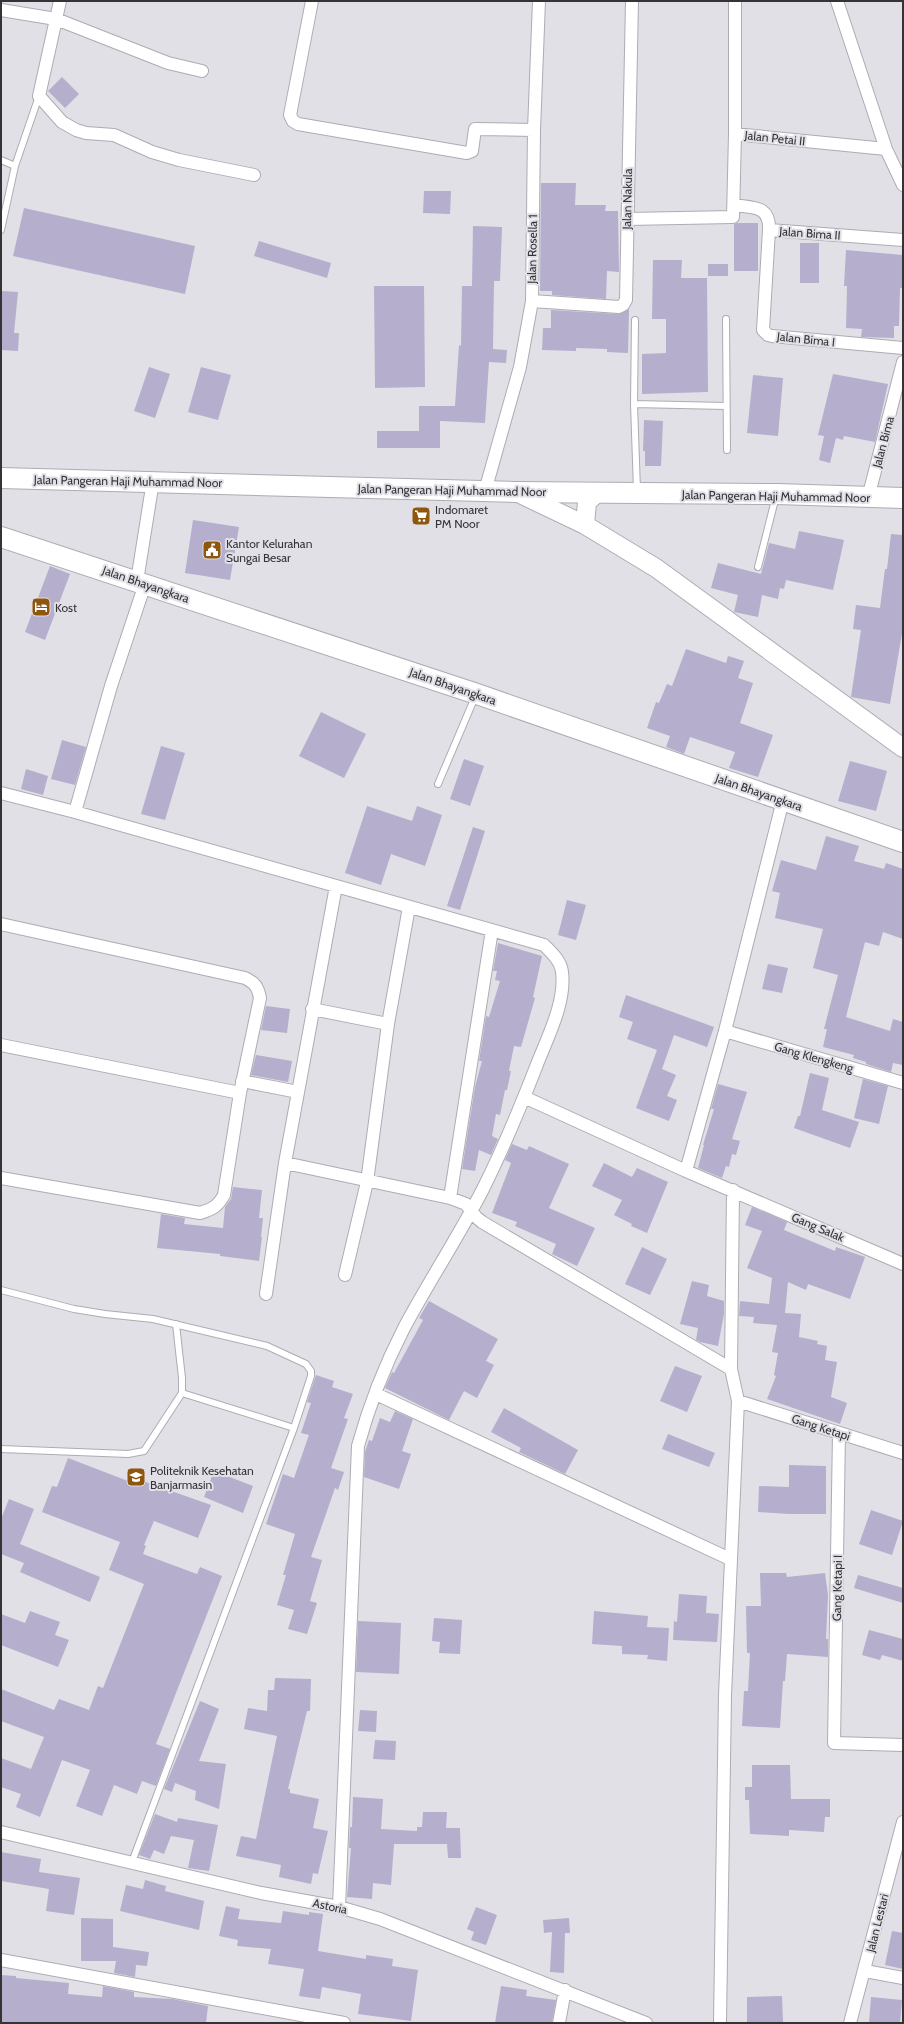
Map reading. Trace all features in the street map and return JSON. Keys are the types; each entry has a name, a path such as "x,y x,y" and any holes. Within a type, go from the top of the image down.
{"main road":[{"name":"Jalan Pangeran Haji Muhammad Noor","path":"1,478 515,492 777,494 903,498"},
{"name":"Jalan Bhayangkara","path":"1,537 477,694 903,842"}],"street":[{"path":"60,1 39,96 62,122 76,130 86,133 114,135 152,152 179,160 254,175"},
{"path":"312,1 290,114 293,121 298,124 467,153 472,151 475,129 534,130"},
{"name":"Jalan Rosella 1","path":"485,491 520,367 532,301 534,130 539,1"},
{"name":"Jalan Nakula","path":"532,301 619,307 623,305 626,300 632,1"},
{"path":"735,1 735,134"},
{"path":"837,1 886,149 903,185"},
{"path":"1,10 56,19 168,63 202,71"},
{"name":"Jalan Petai II","path":"734,205 735,134 886,149"},
{"path":"627,219 729,218 733,217 734,205"},
{"name":"Jalan Bima II","path":"734,205 765,212 769,221 769,230 903,240"},
{"name":"Jalan Bima I","path":"769,230 764,333 772,336 903,348"},
{"name":"Jalan Bima","path":"868,498 903,362"},
{"path":"75,812 141,583 154,481"},
{"path":"515,492 585,525 656,568 903,748"},
{"path":"585,525 587,502 598,492"},
{"path":"1,793 75,812 544,945 553,954 562,968 562,991 550,1030 524,1097 483,1188 404,1329 376,1394 358,1446 339,1907"},
{"path":"686,1171 725,1031 783,800"},
{"path":"266,1294 285,1163 312,1009 336,886"},
{"path":"345,1275 366,1182 388,1024 409,907"},
{"path":"1,924 245,978 253,982 258,989 260,998 241,1087 224,1194 219,1205 200,1213 1,1178"},
{"path":"450,1198 492,930"},
{"path":"312,1009 388,1024"},
{"name":"Gang Klengkeng","path":"725,1031 903,1083"},
{"path":"1,1045 241,1087 298,1092"},
{"name":"Gang Salak","path":"524,1097 686,1171 903,1264"},
{"path":"285,1163 366,1182 450,1198 466,1204 482,1222 731,1369"},
{"path":"720,2023 725,1695 738,1401 731,1369 733,1190"},
{"path":"376,1394 730,1559"},
{"name":"Gang Ketapi","path":"738,1401 903,1453"},
{"name":"Gang Ketapi I","path":"839,1433 834,1743 903,1745"},
{"name":"Jalan Lestari","path":"850,2023 897,1867 903,1822"},
{"name":"Astoria","path":"1,1832 261,1893 339,1907 380,1919 565,1990 646,2023"},
{"path":"1,1960 344,2023"},
{"path":"865,1971 903,1978"},
{"path":"559,2023 565,1990"}],"lane":[{"path":"1,230 15,166 39,96"},
{"path":"1,160 15,166"},
{"path":"726,319 727,450"},
{"path":"635,320 634,404 637,493"},
{"path":"634,404 726,406"},
{"path":"758,567 777,494"},
{"path":"438,784 477,694"},
{"path":"1,1290 74,1309 153,1319 266,1346 309,1367 311,1376 294,1428 132,1862"},
{"path":"1,1449 136,1454 144,1451 150,1445 182,1393 182,1371 176,1324"},
{"path":"182,1393 294,1428"}],"building":[{"path":"62,77 79,94 65,108 48,91"},
{"path":"541,183 576,183 575,205 606,205 605,211 618,211 619,272 607,271 606,299 552,295 552,291 540,291"},
{"path":"424,191 451,191 450,214 423,213"},
{"path":"24,208 195,246 185,294 13,256"},
{"path":"758,223 758,271 734,271 734,224"},
{"path":"473,226 502,227 500,281 494,281 493,349 507,350 506,363 489,362 485,423 440,421 440,448 377,448 377,431 419,431 419,406 455,406 459,345 461,346 462,286 472,286"},
{"path":"259,241 331,263 327,278 254,256"},
{"path":"800,243 819,243 819,283 800,283"},
{"path":"846,250 903,255 903,288 900,288 899,326 894,326 894,338 861,337 862,329 846,328 847,286 844,286"},
{"path":"653,260 682,260 681,278 707,278 708,392 642,394 642,354 666,353 666,319 652,319"},
{"path":"708,264 728,264 728,276 708,276"},
{"path":"374,286 424,286 425,387 375,388"},
{"path":"1,291 18,292 14,333 19,333 18,351 1,350"},
{"path":"629,309 628,353 607,352 607,349 576,348 576,351 542,350 543,328 551,328 551,310 618,314"},
{"path":"149,367 170,374 155,418 134,411"},
{"path":"201,367 231,375 218,420 188,412"},
{"path":"833,374 888,384 875,442 844,436 843,440 836,438 830,463 819,460 824,436 818,435"},
{"path":"753,375 783,378 778,436 747,433"},
{"path":"644,420 663,421 661,466 645,466 645,451 643,451"},
{"name":"Kantor Kelurahan Sungai Besar","path":"193,520 239,527 230,580 185,573"},
{"path":"799,531 844,540 833,590 786,580 784,589 780,588 778,599 762,595 758,617 734,612 738,595 711,588 718,563 761,574 769,543 795,549"},
{"path":"891,534 903,535 903,628 890,704 851,697 861,630 853,629 856,605 880,608"},
{"path":"50,566 70,574 45,640 25,632"},
{"path":"686,649 726,663 728,656 744,661 738,678 753,683 740,723 773,735 758,777 729,768 735,752 690,737 684,754 666,747 670,736 647,728 656,702 659,703 667,684 672,686"},
{"path":"321,712 366,734 344,778 299,756"},
{"path":"62,740 86,747 75,785 51,779"},
{"path":"161,746 185,753 165,820 141,814"},
{"path":"464,759 484,766 470,806 450,799"},
{"path":"850,761 887,771 876,811 838,801"},
{"path":"26,769 48,776 43,795 21,789"},
{"path":"367,806 412,821 417,806 442,815 425,866 391,854 381,885 345,873"},
{"path":"473,827 485,831 460,910 447,906"},
{"path":"826,836 859,846 854,861 884,869 886,863 903,869 903,939 883,932 879,946 865,942 846,1017 890,1031 893,1019 903,1022 903,1065 893,1063 891,1072 866,1064 866,1062 853,1058 854,1055 823,1047 827,1029 824,1029 838,975 813,968 823,929 775,918 780,893 772,891 781,860 816,870"},
{"path":"567,900 586,905 576,940 558,935"},
{"path":"498,943 542,956 533,997 535,998 521,1047 514,1046 507,1090 505,1090 500,1115 496,1114 492,1136 498,1139 491,1155 479,1150 475,1171 462,1169 475,1087 482,1061 479,1061 486,1016 489,1017 500,981 495,980 497,971 493,971"},
{"path":"768,964 788,968 782,993 762,989"},
{"path":"626,995 714,1027 707,1047 674,1035 662,1069 676,1075 667,1096 677,1100 669,1121 636,1108 657,1050 627,1039 633,1022 619,1017"},
{"path":"266,1006 290,1009 287,1033 261,1030"},
{"path":"256,1055 292,1061 288,1082 251,1075"},
{"path":"810,1073 829,1078 822,1110 859,1122 850,1148 794,1128 798,1116 800,1116"},
{"path":"863,1079 888,1086 879,1124 854,1118"},
{"path":"718,1084 747,1092 732,1139 740,1141 736,1155 732,1154 729,1167 726,1166 722,1178 698,1168 714,1109 711,1109"},
{"path":"512,1144 527,1150 529,1146 569,1164 549,1208 595,1228 577,1266 552,1254 556,1244 515,1226 517,1222 492,1213 511,1163 505,1160"},
{"path":"604,1163 632,1177 637,1168 668,1182 647,1233 631,1226 632,1224 614,1215 622,1200 592,1186"},
{"path":"233,1187 262,1190 259,1218 263,1218 259,1261 220,1256 220,1254 157,1248 161,1214 185,1218 184,1224 223,1228 225,1207 231,1199"},
{"path":"752,1207 787,1222 784,1230 835,1251 836,1247 865,1257 850,1299 808,1284 806,1290 788,1282 785,1313 801,1314 799,1337 818,1341 817,1344 827,1346 825,1360 837,1362 831,1397 847,1403 840,1424 767,1399 776,1376 774,1375 778,1353 772,1352 777,1325 753,1323 754,1317 739,1316 740,1301 769,1304 772,1278 747,1268 762,1231 745,1225"},
{"path":"642,1247 667,1259 650,1295 625,1284"},
{"path":"692,1281 709,1285 707,1296 724,1301 724,1314 718,1346 696,1340 698,1328 680,1324"},
{"path":"429,1301 498,1339 486,1361 494,1365 477,1398 464,1391 449,1420 385,1388 392,1372 394,1373 423,1320 419,1318"},
{"path":"675,1366 702,1376 687,1412 660,1401"},
{"path":"316,1375 334,1381 332,1387 353,1394 344,1418 348,1419 331,1468 344,1472 338,1490 335,1488 311,1557 322,1560 310,1601 317,1603 307,1634 288,1629 294,1610 277,1605 286,1575 283,1575 295,1534 266,1524 283,1474 294,1478 309,1435 301,1433 311,1403 307,1402"},
{"path":"504,1408 578,1450 565,1474 519,1452 521,1448 491,1432"},
{"path":"395,1411 413,1419 402,1451 411,1454 399,1489 364,1477 365,1452 369,1440 372,1441 380,1418 390,1422"},
{"path":"668,1434 715,1453 709,1467 662,1449"},
{"path":"68,1458 141,1486 143,1481 211,1505 198,1538 154,1521 144,1545 146,1546 143,1554 197,1574 200,1567 222,1576 156,1744 170,1749 156,1786 142,1781 137,1794 114,1785 102,1816 76,1806 90,1770 62,1760 40,1817 16,1807 21,1794 1,1787 1,1758 31,1769 44,1737 1,1721 1,1689 54,1710 59,1699 89,1710 98,1686 103,1688 144,1584 109,1570 120,1542 42,1512 52,1486 57,1487"},
{"path":"789,1465 826,1466 826,1514 758,1512 759,1486 789,1487"},
{"path":"214,1471 253,1486 243,1513 204,1497"},
{"path":"9,1499 34,1509 20,1544 100,1577 90,1602 20,1572 24,1563 1,1554 1,1519"},
{"path":"871,1510 903,1521 892,1555 859,1544"},
{"path":"760,1573 786,1573 787,1577 825,1573 828,1595 826,1639 828,1639 828,1657 787,1654 785,1681 783,1681 780,1728 742,1726 744,1691 748,1691 750,1653 747,1653 746,1606 761,1606"},
{"path":"858,1575 903,1588 903,1603 854,1588"},
{"path":"679,1594 707,1596 706,1613 719,1614 717,1642 673,1640 674,1621 677,1622"},
{"path":"30,1611 60,1622 55,1635 69,1640 58,1667 1,1645 1,1614 25,1623"},
{"path":"594,1611 648,1616 647,1627 669,1628 667,1661 647,1659 648,1655 622,1654 622,1646 592,1644"},
{"path":"434,1618 462,1620 460,1654 439,1653 440,1642 432,1641"},
{"path":"358,1621 401,1623 399,1674 356,1672"},
{"path":"869,1630 903,1639 903,1661 882,1655 880,1660 862,1655"},
{"path":"275,1678 311,1679 310,1711 307,1711 288,1789 290,1789 290,1793 319,1799 313,1828 328,1831 318,1874 313,1873 311,1884 279,1877 281,1865 236,1856 241,1836 256,1839 277,1736 244,1729 248,1708 267,1711 268,1690 274,1690"},
{"path":"200,1701 219,1709 199,1761 226,1764 219,1809 195,1800 196,1791 175,1783 172,1792 164,1789"},
{"path":"360,1710 377,1711 376,1732 358,1731"},
{"path":"375,1740 396,1741 395,1760 373,1759"},
{"path":"752,1765 790,1765 791,1799 830,1799 830,1817 825,1817 824,1832 789,1830 789,1836 750,1834 749,1800 745,1800 745,1787 752,1787"},
{"path":"353,1797 383,1799 381,1829 417,1831 417,1827 422,1827 423,1812 447,1812 446,1828 460,1828 461,1858 448,1858 447,1844 394,1844 391,1885 373,1883 372,1899 347,1897"},
{"path":"155,1814 177,1822 178,1818 218,1825 209,1871 188,1868 194,1840 171,1836 164,1854 154,1850 150,1859 139,1855"},
{"path":"1,1852 41,1859 39,1872 80,1878 74,1915 46,1911 49,1889 1,1881"},
{"path":"145,1880 166,1886 165,1891 204,1901 199,1930 120,1911 126,1885 143,1889"},
{"path":"226,1906 240,1909 238,1919 281,1923 283,1911 309,1915 309,1912 323,1914 318,1951 366,1959 366,1955 393,1959 392,1966 418,1970 411,2021 358,2014 361,1994 322,1987 320,1999 299,1996 304,1969 268,1964 271,1949 237,1946 238,1940 219,1936"},
{"path":"476,1907 497,1915 486,1945 471,1940 474,1932 467,1929"},
{"path":"81,1918 113,1919 113,1947 149,1952 147,1966 136,1965 135,1977 114,1973 116,1961 81,1961"},
{"path":"569,1918 570,1933 565,1933 564,1973 550,1972 552,1932 544,1933 543,1920"},
{"path":"892,1931 903,1933 903,1969 885,1965"},
{"path":"1,1975 16,1976 16,1978 69,1983 68,1994 102,1997 103,1986 134,1992 134,1997 173,1999 208,2006 206,2023 1,2023"},
{"path":"501,1986 527,1990 526,1996 556,2000 552,2023 495,2023"},
{"path":"782,1996 783,2023 747,2023 747,1997"},
{"path":"871,1997 902,2000 900,2023 869,2023"}],"place":[{"name":"Indomaret PM Noor","path":"421,516"},
{"name":"Kantor Kelurahan Sungai Besar","path":"212,550"},
{"name":"Kost","path":"41,607"},
{"name":"Politeknik Kesehatan Banjarmasin","path":"136,1477"}]}
